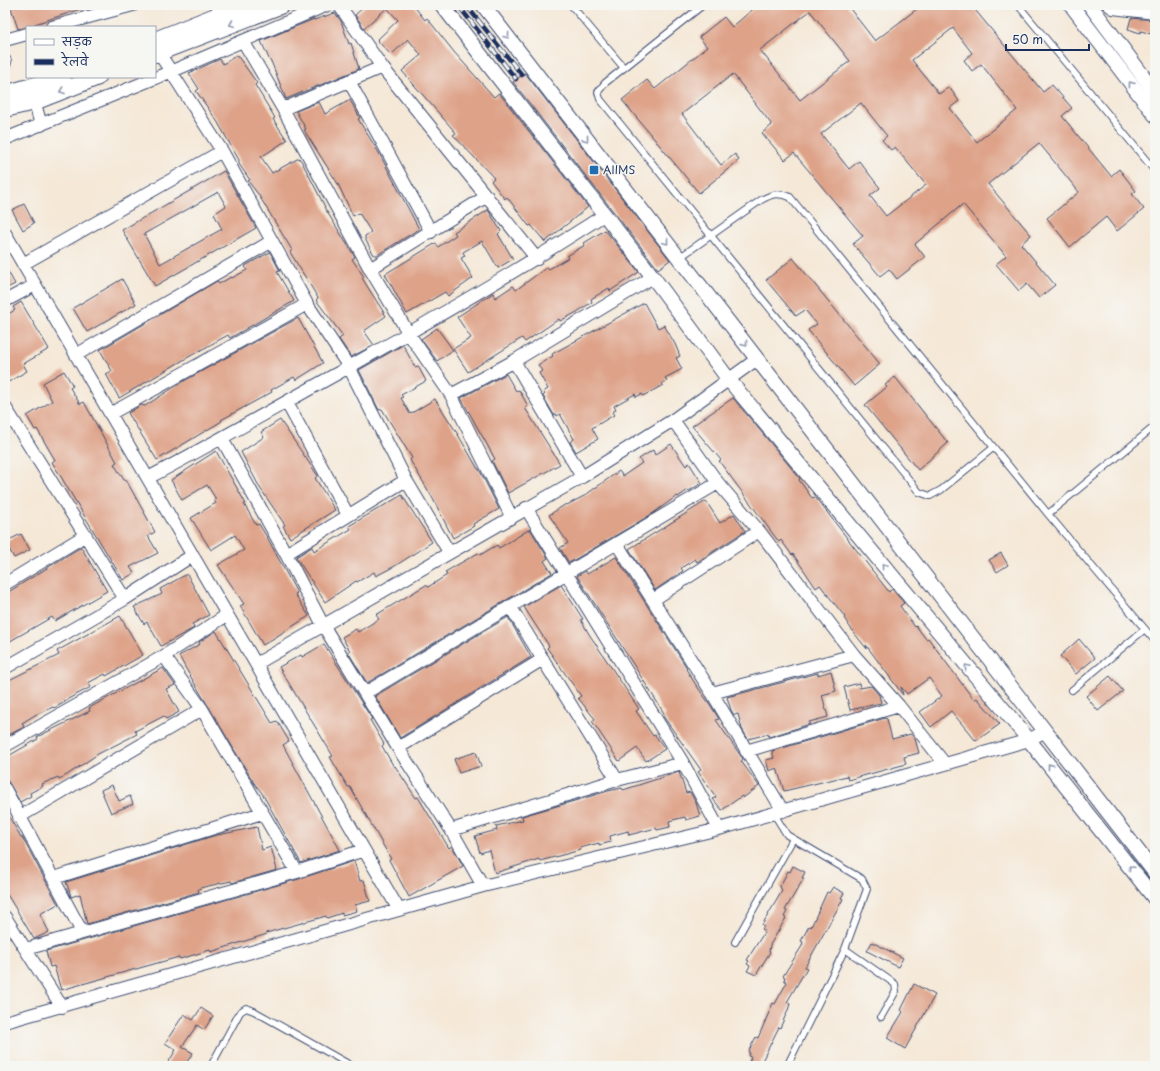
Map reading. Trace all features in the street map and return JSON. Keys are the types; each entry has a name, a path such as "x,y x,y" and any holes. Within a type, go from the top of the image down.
{"main road":[{"path":"156,49 243,5"},
{"path":"156,49 282,5"},
{"path":"5,109 61,78"},
{"path":"5,94 32,94 94,78"}],"street":[{"path":"56,26 133,5"},
{"path":"156,78 327,5"},
{"path":"339,5 382,67 537,259"},
{"path":"442,5 653,277 730,380 1029,740 1155,899"},
{"path":"483,5 1155,873"},
{"path":"1071,5 1155,115"},
{"path":"1090,5 1155,92"},
{"path":"1110,5 1113,8 1155,13"},
{"path":"1093,34 1105,26"},
{"path":"5,40 26,34"},
{"path":"243,41 284,109 370,269 409,334 451,395 512,516"},
{"path":"156,49 222,151 307,304 349,367 406,480 449,552"},
{"path":"284,109 382,67"},
{"path":"5,139 155,78"},
{"path":"349,81 431,232"},
{"path":"32,94 41,125"},
{"path":"23,264 222,151"},
{"path":"370,269 487,196"},
{"path":"148,478 222,439 409,334 537,259 604,215"},
{"path":"5,233 399,910"},
{"path":"76,355 272,241"},
{"path":"451,395 514,361 653,277"},
{"path":"5,301 35,284"},
{"path":"110,414 307,304"},
{"path":"256,664 582,477 673,420 730,380 756,359"},
{"path":"514,361 582,477"},
{"path":"287,403 348,515"},
{"path":"5,407 125,599"},
{"path":"673,420 718,483 759,531 854,655 899,706 945,764"},
{"path":"222,439 286,554 323,626 365,692 398,748 451,830 483,886"},
{"path":"286,554 406,480"},
{"path":"365,692 618,544 718,483"},
{"path":"526,508 683,763 719,829"},
{"path":"653,600 759,531"},
{"path":"5,584 86,535"},
{"path":"618,544 712,693 746,751 779,813"},
{"path":"5,668 125,599 193,555"},
{"path":"510,606 617,780"},
{"path":"5,746 164,656 227,615"},
{"path":"712,693 854,655"},
{"path":"164,656 202,709 297,872"},
{"path":"398,748 543,659"},
{"path":"746,751 899,706"},
{"path":"19,817 202,709"},
{"path":"5,1022 483,886 779,813 1029,740 1045,731"},
{"path":"451,830 617,780 683,763"},
{"path":"5,789 82,932"},
{"path":"54,878 262,813"},
{"path":"26,949 297,872 364,850"},
{"path":"7,924 26,949 62,1007"}],"lane":[{"path":"571,5 624,68"},
{"path":"703,5 624,68 598,92 600,99 919,492 930,496 941,490 993,448"},
{"path":"1018,5 1155,171"},
{"path":"679,258 711,237 761,200 773,194 780,193 790,197 993,448 1155,641"},
{"path":"1048,514 1155,426"},
{"path":"1072,690 1145,629"},
{"path":"779,813 784,831 793,839 865,882 866,889 845,949 787,1066"},
{"path":"735,942 793,839"},
{"path":"845,949 895,984 896,991 880,1017"},
{"path":"211,1066 240,1012 246,1008 254,1011 352,1066"}],"building":[{"path":"10,5 86,5 87,7 35,24 36,26 26,26 26,28 18,29"},
{"path":"366,5 413,5 425,20 427,18 454,52 494,97 499,93 588,207 545,242 531,225 529,226 507,197 505,199 491,181 494,178 453,135 456,133 402,71 421,55 408,39 391,55 377,40 398,20 387,8 364,28 355,15"},
{"path":"758,5 847,5 875,41 922,5 971,5 1043,92 1052,85 1072,108 1062,116 1111,176 1119,169 1136,191 1132,194 1144,209 1117,231 1106,217 1070,247 1047,218 1079,192 1039,143 988,184 1031,235 1021,244 1055,285 1039,298 1027,284 1019,291 996,264 1006,256 963,204 915,244 925,257 897,279 889,269 880,276 853,244 863,236 794,153 785,160 762,133 772,125 733,74 682,114 721,165 735,154 739,160 699,193 622,100 647,80 655,89 707,47 699,37 724,17 732,27","holes":["810,11 850,61 800,100 760,50","953,28 972,53 964,60 972,71 981,64 1017,110 977,142 950,108 959,101 949,87 939,94 912,60","861,103 887,136 882,140 891,150 895,147 926,185 886,216 870,196 880,188 859,161 849,169 821,134"]},
{"path":"335,13 341,21 349,44 351,43 359,69 286,99 271,61 261,41 314,19"},
{"path":"1131,18 1155,20 1155,35 1141,31 1140,33 1128,29"},
{"path":"237,55 257,83 255,85 275,118 273,119 287,140 261,157 272,173 299,158 324,207 355,257 352,259 364,277 362,278 386,316 364,331 374,345 351,357 339,339 343,336 316,300 318,298 290,252 292,250 258,194 248,181 250,180 239,164 239,160 217,121 196,91 199,89 189,73 220,59 223,64"},
{"path":"525,73 670,260 658,269 513,82"},
{"path":"350,100 360,118 358,119 379,153 419,229 377,255 374,255 365,239 365,236 371,232 359,213 353,216 338,184 304,130 306,129 296,111 319,102 325,114"},
{"path":"224,171 256,228 155,286 122,230","holes":["218,192 226,206 214,214 222,229 160,264 144,234"]},
{"path":"24,204 34,223 23,230 12,210"},
{"path":"488,210 501,231 498,234 513,259 498,268 482,241 463,252 465,256 461,258 473,278 448,296 445,292 407,314 385,274 436,243 438,247 456,235 454,232"},
{"path":"605,230 639,272 610,291 609,288 591,299 592,302 577,312 560,321 559,319 525,342 522,338 468,372 453,349 471,338 457,317 493,293 495,298 513,286 516,290 547,267 549,269 568,258 567,256 585,245 584,243"},
{"path":"270,252 280,271 277,272 294,301 230,338 228,335 119,398 106,374 112,371 100,350 217,281 219,284 247,270 245,266"},
{"path":"793,258 880,364 854,386 808,330 817,324 805,310 796,316 766,280"},
{"path":"5,266 15,284 5,289"},
{"path":"122,279 136,304 87,332 73,308"},
{"path":"21,302 49,349 23,364 27,371 5,384 5,316 15,310 13,307"},
{"path":"644,303 658,328 664,325 675,344 680,356 676,358 682,369 665,378 667,381 662,383 663,385 643,396 642,394 636,397 635,394 614,406 616,410 612,412 614,415 592,428 598,439 576,452 570,442 574,439 560,414 557,416 556,414 554,415 543,396 545,394 543,392 548,389 539,373 542,371 538,365 553,356 552,354"},
{"path":"298,318 323,363 296,380 294,377 271,390 272,392 221,420 222,421 157,460 128,413 141,405 145,406 182,382"},
{"path":"437,328 453,350 437,361 421,339"},
{"path":"403,345 415,367 418,366 426,381 401,395 403,397 401,398 410,414 435,399 479,469 499,509 453,538 432,497 410,460 412,458 382,409 379,410 359,370"},
{"path":"64,371 73,386 70,388 80,404 84,402 117,462 114,464 124,480 126,480 155,532 148,536 158,553 130,567 134,573 123,580 52,462 55,460 37,429 35,430 27,416 52,401 43,383"},
{"path":"506,374 516,391 519,390 528,406 525,408 560,464 508,493 492,461 495,459 461,398"},
{"path":"895,377 948,443 918,470 865,405 887,387 885,385"},
{"path":"733,398 798,476 800,479 799,480 812,498 815,497 889,592 892,589 904,603 900,606 915,627 916,626 926,639 928,638 974,700 977,698 1000,724 976,741 951,711 931,727 920,712 942,696 929,678 907,694 901,687 903,695 866,645 867,649 854,633 844,618 845,617 820,585 816,588 793,554 792,555 781,540 779,542 719,461 721,460 692,426"},
{"path":"280,420 318,476 315,478 335,510 290,538 283,526 285,525 260,488 241,452 264,437 261,432"},
{"path":"671,444 686,466 689,463 702,483 678,497 677,496 652,514 569,563 560,548 568,543 549,515 566,504 567,505 584,496 619,471 623,476 642,463 639,459 653,450 655,455"},
{"path":"216,451 256,525 259,524 268,539 297,593 295,594 309,616 263,645 240,606 244,604 218,565 244,550 235,535 211,550 191,518 216,503 214,500 216,499 207,485 182,500 171,480"},
{"path":"402,495 432,542 395,566 376,576 374,572 357,582 356,581 325,602 296,557 312,547 314,551 351,529 349,526"},
{"path":"706,501 720,523 734,514 745,531 697,562 695,559 681,568 683,571 655,590 629,549"},
{"path":"530,529 548,558 544,561 552,573 367,683 348,652 350,651 342,637 356,629 358,632 379,619 376,615 426,585 428,587 447,575 445,572 478,553 480,555 497,545 499,548"},
{"path":"21,534 30,550 14,558 5,542"},
{"path":"81,547 107,591 55,621 52,617 5,644 5,594"},
{"path":"1001,553 1008,565 997,572 989,560"},
{"path":"616,557 719,719 716,720 743,759 741,761 759,786 743,798 742,796 722,810 713,799 716,797 698,772 701,770 663,716 665,715 659,705 577,576 585,571 587,574"},
{"path":"187,574 209,615 192,624 194,628 161,646 147,622 144,624 134,607 162,594 160,589"},
{"path":"561,585 583,619 581,620 589,634 639,709 636,711 653,736 655,735 665,749 646,761 637,748 619,761 592,721 595,719 578,698 581,696 547,648 549,646 524,607"},
{"path":"120,616 143,655 106,676 105,674 88,683 91,687 54,708 53,707 35,715 22,723 24,727 5,737 5,682 59,655 57,651"},
{"path":"508,617 531,657 400,738 375,696"},
{"path":"216,631 272,723 277,721 289,741 283,745 340,850 301,863 262,793 254,783 186,669 179,656 200,644 199,642"},
{"path":"1079,639 1095,658 1076,674 1060,656"},
{"path":"324,644 372,719 370,720 384,744 382,746 394,767 395,766 416,798 418,797 449,848 452,846 463,866 409,897 389,860 391,859 350,787 348,787 330,757 333,756 279,667 301,655 302,657"},
{"path":"163,668 175,685 166,689 179,712 166,719 164,716 135,731 137,734 98,754 67,775 42,784 43,786 30,793 31,796 20,802 5,776 5,758 38,739 37,737 90,711 89,708"},
{"path":"831,671 836,691 822,695 828,717 809,722 810,724 769,737 768,734 748,739 742,729 738,714 734,715 731,710 727,697 818,673 818,675"},
{"path":"1110,676 1123,691 1098,711 1086,696"},
{"path":"859,683 860,688 871,686 879,695 881,703 850,710 844,687"},
{"path":"885,718 887,719 892,739 911,734 915,739 919,753 904,757 906,764 848,780 847,776 784,791 777,768 769,771 766,760 774,758 772,751"},
{"path":"476,752 481,766 459,773 454,759"},
{"path":"679,772 686,793 690,792 696,803 700,816 686,820 685,817 669,821 670,827 657,830 656,828 629,835 628,831 610,836 611,842 599,845 599,843 580,848 581,850 540,861 539,859 495,873 489,850 480,853 475,836 497,830 496,826 523,820 522,816 608,791 622,788 623,790"},
{"path":"112,785 119,801 130,796 133,804 111,813 101,790"},
{"path":"5,810 22,837 58,904 40,914 49,932 34,939 5,891"},
{"path":"257,827 262,850 271,847 277,870 232,883 231,881 204,887 198,889 199,892 87,924 80,894 71,897 66,882 213,836"},
{"path":"354,861 360,881 364,880 370,901 355,905 357,911 342,915 342,913 327,918 326,916 266,933 267,934 211,952 210,950 180,959 179,957 61,990 54,966 50,967 46,951 299,879"},
{"path":"793,866 805,872 802,878 804,878 785,910 787,911 784,917 786,918 770,945 770,952 756,975 747,971 750,966 747,964 749,961 747,960 765,931 762,929 764,926 762,925 782,891 780,886 788,871 790,872"},
{"path":"833,887 844,893 841,898 843,899 805,967 807,968 787,1002 790,1004 780,1028 779,1027 762,1061 761,1060 758,1066 755,1066 749,1062 751,1057 748,1056 750,1053 748,1052 756,1037 758,1038 773,1003 775,1004 787,982 784,980 785,977 783,976 802,946 803,942 801,941 809,926 811,927 827,892 829,893"},
{"path":"872,942 903,958 898,967 867,951"},
{"path":"914,984 935,995 905,1049 887,1038 903,1012 901,1010"},
{"path":"201,1008 213,1016 204,1030 197,1025 182,1047 193,1053 184,1066 166,1066 176,1050 165,1043 184,1014 193,1020"}],"railway":[{"path":"458,5 516,79"},
{"path":"466,5 522,75"}],"place":[{"name":"AIIMS","path":"594,170"}]}
